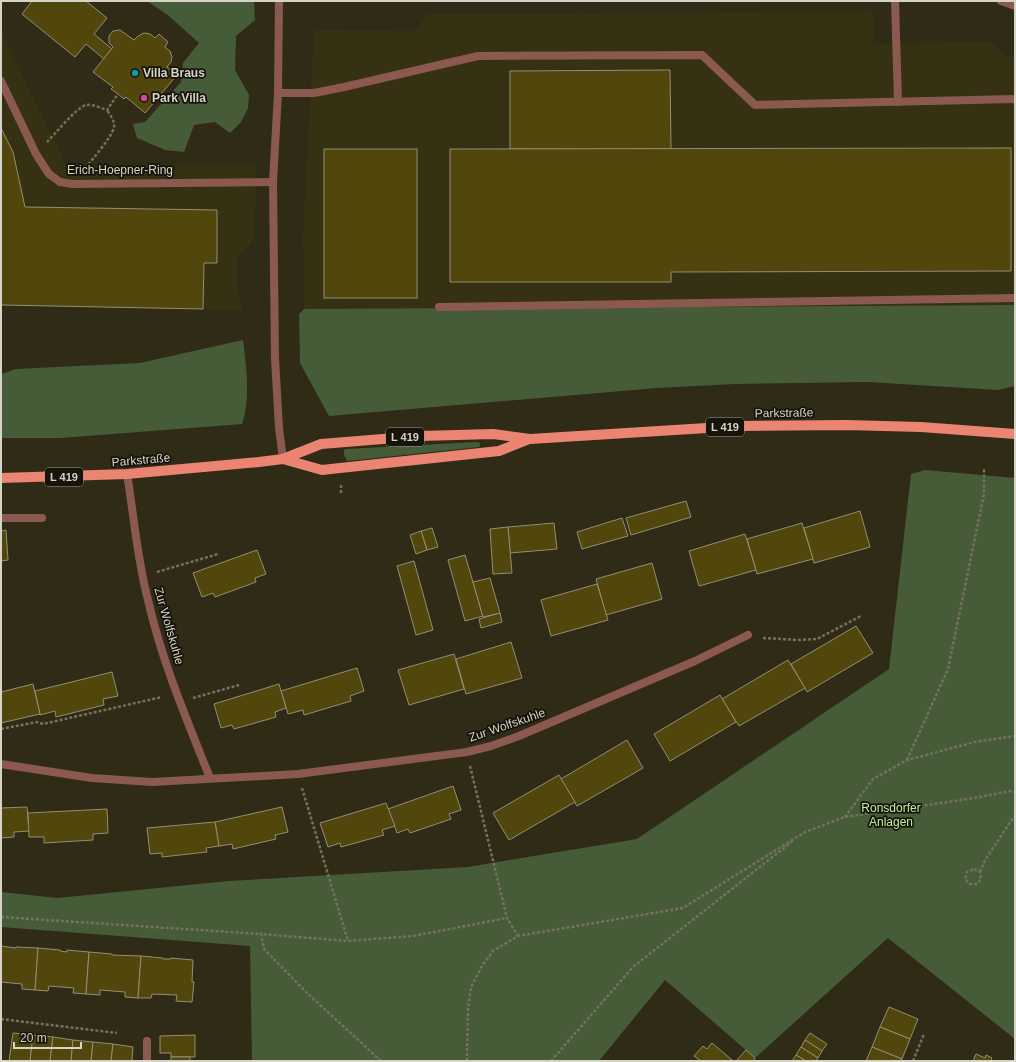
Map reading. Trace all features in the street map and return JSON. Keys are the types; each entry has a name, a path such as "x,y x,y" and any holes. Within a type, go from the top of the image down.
{"main road":[{"name":"Parkstraße","path":"1,478 128,474 283,460 321,444 420,436 494,434 530,439 739,426 823,425 920,427 1015,434"},
{"name":"Parkstraße","path":"283,460 322,470 499,451 530,439"}],"street":[{"path":"279,1 278,93 273,182 275,358 279,428 283,460"},
{"path":"895,1 898,102"},
{"path":"1001,1 1015,6"},
{"path":"278,93 314,93 344,88 478,56 702,55 755,104 1015,99"},
{"name":"Erich-Hoepner-Ring","path":"1,81 36,154 49,174 60,182 73,184 273,182"},
{"path":"438,307 1015,298"},
{"name":"Zur Wolfskuhle","path":"128,474 147,599 156,633 176,694 210,778"},
{"path":"1,518 42,518"},
{"name":"Zur Wolfskuhle","path":"1,764 92,778 152,782 298,774 467,752 491,746 519,736 695,661 748,635"},
{"path":"147,1041 147,1061"}],"path":[{"path":"107,110 118,94"},
{"path":"36,154 78,109 85,105 96,106 107,110 112,118 114,126 112,134 73,184"},
{"path":"906,760 948,669 984,494 984,468"},
{"path":"143,576 218,554"},
{"path":"748,635 791,640 817,639 861,616"},
{"path":"204,695 239,685"},
{"path":"1,729 37,722 43,724 176,694"},
{"path":"845,817 874,779 906,760 975,742 1015,736"},
{"path":"467,752 507,918 518,936"},
{"path":"298,774 348,941"},
{"path":"467,1061 468,1008 471,987 482,966 494,951 518,936 682,908 805,832 845,817 968,799 1011,791 1015,792"},
{"path":"980,872 974,869 967,872 966,879 970,884 977,884 981,879 980,872 986,860 1015,815"},
{"path":"551,1061 633,967 805,832"},
{"path":"1,917 348,941 413,936 507,918"},
{"path":"261,934 264,949 306,992 381,1061"},
{"path":"1,1019 117,1033"},
{"path":"913,1061 924,1034"}],"shaded area":[{"path":"873,11 873,44 991,42 1006,57 1015,57 1015,305 304,309 303,234 314,30 415,31 428,14"},
{"path":"1,31 66,165 256,165 255,230 248,247 237,256 237,291 242,310 1,306"}],"green space":[{"path":"147,1 254,1 255,20 236,36 235,70 249,95 248,108 241,122 230,133 215,122 194,125 184,152 165,150 137,138 133,124 145,122 181,82 183,63 199,43 169,16"},
{"path":"1015,305 1015,386 998,390 868,382 735,384 657,388 329,416 300,363 299,314 304,309"},
{"path":"243,340 247,393 245,414 242,424 61,438 1,438 1,374 16,369 140,363"},
{"path":"480,443 480,447 347,461 344,455 344,450 346,449"},
{"name":"Ronsdorfer Anlagen","path":"925,470 1015,478 1015,1039 888,938 755,1058 665,980 599,1061 252,1061 250,946 1,927 1,892 57,898 229,881 468,867 637,839 889,669 911,474"}],"building":[{"path":"32,1 86,1 107,18 94,34 112,49 104,59 86,44 75,57 22,14"},
{"name":"Villa Braus","path":"120,30 134,40 144,33 150,34 155,38 159,34 168,42 165,47 170,51 172,57 171,62 167,67 177,75 145,113 126,97 124,99 111,89 113,87 93,72 113,47 109,43 109,36 113,31"},
{"path":"670,70 671,149 510,149 510,71"},
{"path":"1,128 13,152 25,207 217,210 217,263 204,263 203,309 2,305"},
{"path":"1011,148 1011,271 671,272 671,282 450,282 450,149"},
{"path":"324,149 417,149 417,298 324,298"},
{"path":"686,501 691,517 631,535 626,518"},
{"path":"860,511 870,547 814,563 804,528"},
{"path":"622,518 628,536 582,549 577,532"},
{"path":"554,523 557,549 510,553 508,527"},
{"path":"802,523 813,559 757,574 747,539"},
{"path":"508,527 512,573 493,574 490,529"},
{"path":"432,528 438,547 427,550 421,531"},
{"path":"6,530 8,560 1,561 1,531"},
{"path":"421,531 427,550 416,554 410,535"},
{"path":"745,534 756,570 699,586 689,551"},
{"path":"257,550 266,574 255,578 256,582 215,597 213,593 202,597 193,573"},
{"path":"465,555 483,616 465,621 448,560"},
{"path":"414,561 433,630 416,635 397,566"},
{"path":"652,563 662,599 606,615 596,579"},
{"path":"490,578 500,613 483,617 473,582"},
{"path":"597,584 608,620 551,636 541,600"},
{"path":"500,613 502,622 481,628 479,619"},
{"path":"856,626 873,653 807,692 791,664"},
{"path":"511,642 522,678 466,694 456,659"},
{"path":"454,654 464,689 409,705 398,670"},
{"path":"788,660 805,688 739,726 722,699"},
{"path":"357,668 364,691 350,696 351,701 304,715 303,710 288,714 281,691"},
{"path":"112,672 118,696 103,699 104,705 56,717 55,711 40,715 35,691"},
{"path":"33,684 40,714 1,723 1,692"},
{"path":"279,684 286,708 275,712 276,717 234,729 232,725 221,728 214,704"},
{"path":"720,695 736,722 670,761 654,734"},
{"path":"627,740 643,768 577,806 561,779"},
{"path":"559,775 575,802 509,840 493,813"},
{"path":"453,786 461,810 449,814 451,819 410,833 408,829 397,833 388,809"},
{"path":"386,803 395,826 382,830 384,835 341,847 340,843 328,847 320,823"},
{"path":"27,807 29,831 14,832 14,837 1,838 1,808"},
{"path":"282,807 288,832 275,835 276,839 233,849 232,844 219,846 215,822"},
{"path":"107,809 108,833 93,834 93,840 44,843 44,837 29,837 28,813"},
{"path":"215,822 219,846 206,848 207,852 162,857 162,853 150,854 147,828"},
{"path":"1,946 38,948 35,990 22,989 22,984 1,982"},
{"path":"38,948 67,952 67,950 89,952 86,994 73,993 74,988 49,986 48,991 35,990"},
{"path":"89,952 112,955 141,956 138,998 125,997 125,992 100,990 100,995 86,994"},
{"path":"141,956 163,959 171,958 193,960 192,982 194,982 192,1002 176,1001 177,995 152,994 151,998 138,998"},
{"path":"889,1007 918,1019 910,1039 880,1027"},
{"path":"880,1027 910,1039 902,1059 872,1047"},
{"path":"13,1033 33,1035 30,1061 9,1061"},
{"path":"810,1033 827,1044 822,1051 805,1040"},
{"path":"33,1035 53,1037 50,1061 30,1061"},
{"path":"195,1035 195,1057 171,1057 171,1053 160,1053 160,1036"},
{"path":"53,1037 73,1040 71,1061 50,1061"},
{"path":"73,1040 93,1042 91,1061 71,1061"},
{"path":"805,1040 822,1051 818,1058 801,1047"},
{"path":"93,1042 113,1044 111,1061 91,1061"},
{"path":"712,1043 732,1060 701,1061 694,1056 703,1046 707,1049"},
{"path":"113,1044 133,1047 132,1061 111,1061"},
{"path":"801,1047 818,1058 816,1061 806,1061 796,1055"},
{"path":"872,1047 902,1059 901,1061 866,1061"},
{"path":"746,1050 755,1058 753,1061 736,1061"},
{"path":"976,1054 985,1058 986,1055 994,1061 973,1061"},
{"path":"796,1055 806,1061 792,1061"},
{"path":"171,1057 190,1057 190,1061 171,1061"}],"place":[{"name":"Villa Braus","path":"135,73"},
{"name":"Park Villa","path":"144,98"}]}
